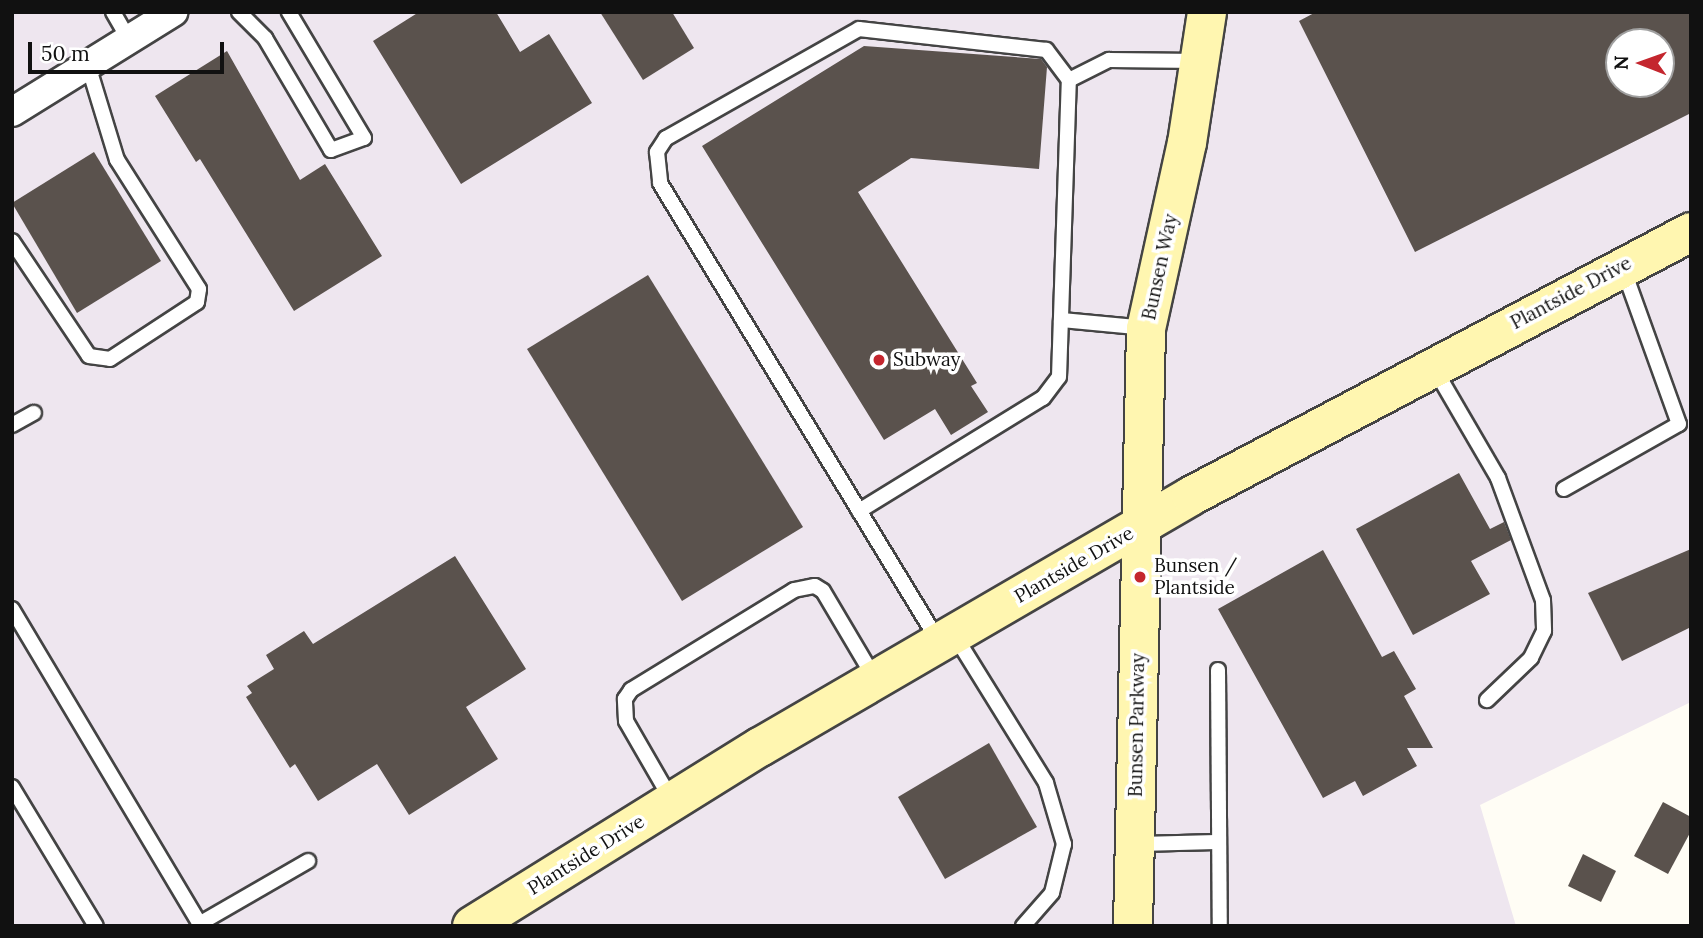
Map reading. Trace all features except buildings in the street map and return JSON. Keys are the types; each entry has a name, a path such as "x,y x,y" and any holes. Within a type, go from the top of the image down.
{"street":[{"path":"12,112 173,12"},
{"name":"Bunsen Way","path":"1144,524 1146,329 1200,61 1207,12"},
{"name":"Plantside Drive","path":"472,926 672,801 1144,524 1622,266 1691,232"},
{"name":"Bunsen Parkway","path":"1133,926 1144,524"}],"lane":[{"path":"113,12 129,40"},
{"path":"239,12 265,38 331,150 364,138 289,12"},
{"path":"859,511 1043,398 1059,377 1069,80 1046,50 1033,46 859,29 666,138 657,152 660,183 859,511 1046,783 1064,844 1052,893 1023,926"},
{"path":"1069,80 1109,60 1200,61"},
{"path":"12,241 89,356 110,359 197,302 199,289 117,160 88,65"},
{"path":"1564,489 1679,424 1622,266"},
{"path":"1061,320 1146,329"},
{"path":"1433,367 1498,478 1543,600 1544,631 1531,658 1487,700"},
{"path":"12,425 34,413"},
{"path":"672,801 626,721 625,699 631,690 794,590 815,586 823,591 876,680"},
{"path":"12,609 200,925 308,861"},
{"path":"1217,670 1220,926"},
{"path":"12,787 96,926"},
{"path":"1136,844 1219,842"}],"shaded area":[{"path":"12,12 1691,12 1691,702 1480,805 1516,926 12,926"}],"place":[{"name":"Subway","path":"879,360"},
{"name":"Bunsen / Plantside","path":"1140,577"}]}
